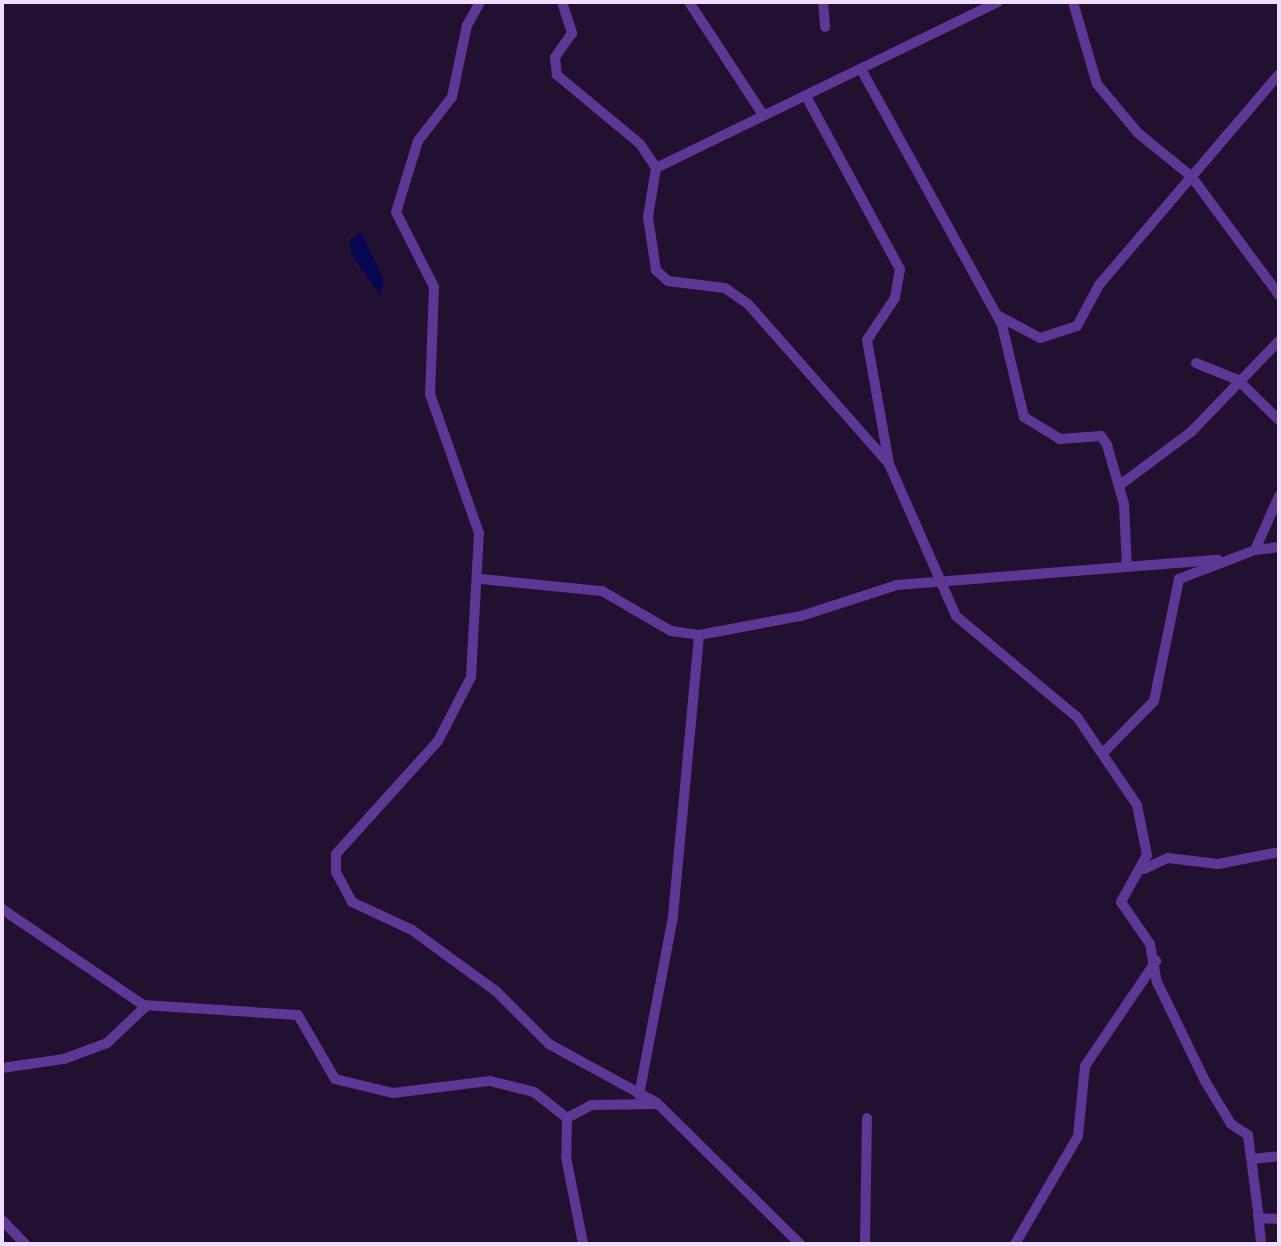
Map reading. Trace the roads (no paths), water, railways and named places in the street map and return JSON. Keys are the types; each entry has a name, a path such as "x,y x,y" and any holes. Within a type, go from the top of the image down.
{"street":[{"path":"480,2 467,25 452,97 418,141 396,212 434,287 430,394 471,495 481,579 471,677 456,715 336,854 336,872 352,902 412,930 497,992 549,1044 657,1103 800,1244"},
{"path":"562,2 572,33 555,57 557,75 640,144 656,168 648,217 656,270 668,281 725,288 749,305 889,464"},
{"path":"689,2 764,116"},
{"path":"823,2 825,27"},
{"path":"656,168 807,98 998,2"},
{"path":"1073,2 1097,84 1138,133 1191,176 1279,295"},
{"path":"862,71 997,315 1024,417 1067,441 1101,436 1120,485 1127,567"},
{"path":"997,315 1040,338 1077,326 1099,285 1279,74"},
{"path":"807,98 900,269 895,298 867,340 889,464 938,583 965,628 1077,717 1105,751 1137,805 1144,869"},
{"path":"1120,485 1191,432 1279,341"},
{"path":"1196,363 1238,380 1279,420"},
{"path":"1255,550 1279,496"},
{"path":"481,579 602,591 671,631 699,635 801,616 897,585 1218,560 1279,547"},
{"path":"1105,751 1154,701 1179,579 1218,560"},
{"path":"639,1095 673,916 699,635"},
{"path":"1261,1244 1248,1135 1227,1119 1165,1001 1157,959 1119,894 1144,869 1168,858 1218,864 1279,852"},
{"path":"2,909 146,1006 298,1015 335,1079 393,1093 490,1081 534,1092 567,1118"},
{"path":"1015,1244 1078,1136 1085,1066 1157,959"},
{"path":"2,1070 107,1043 146,1006"},
{"path":"567,1118 591,1105 657,1103"},
{"path":"567,1118 566,1157 583,1244"},
{"path":"865,1244 867,1118"},
{"path":"1252,1159 1279,1156"},
{"path":"1257,1212 1263,1220 1279,1219"},
{"path":"2,1220 25,1244"},
{"path":"3,1244 14,1234"}]}
